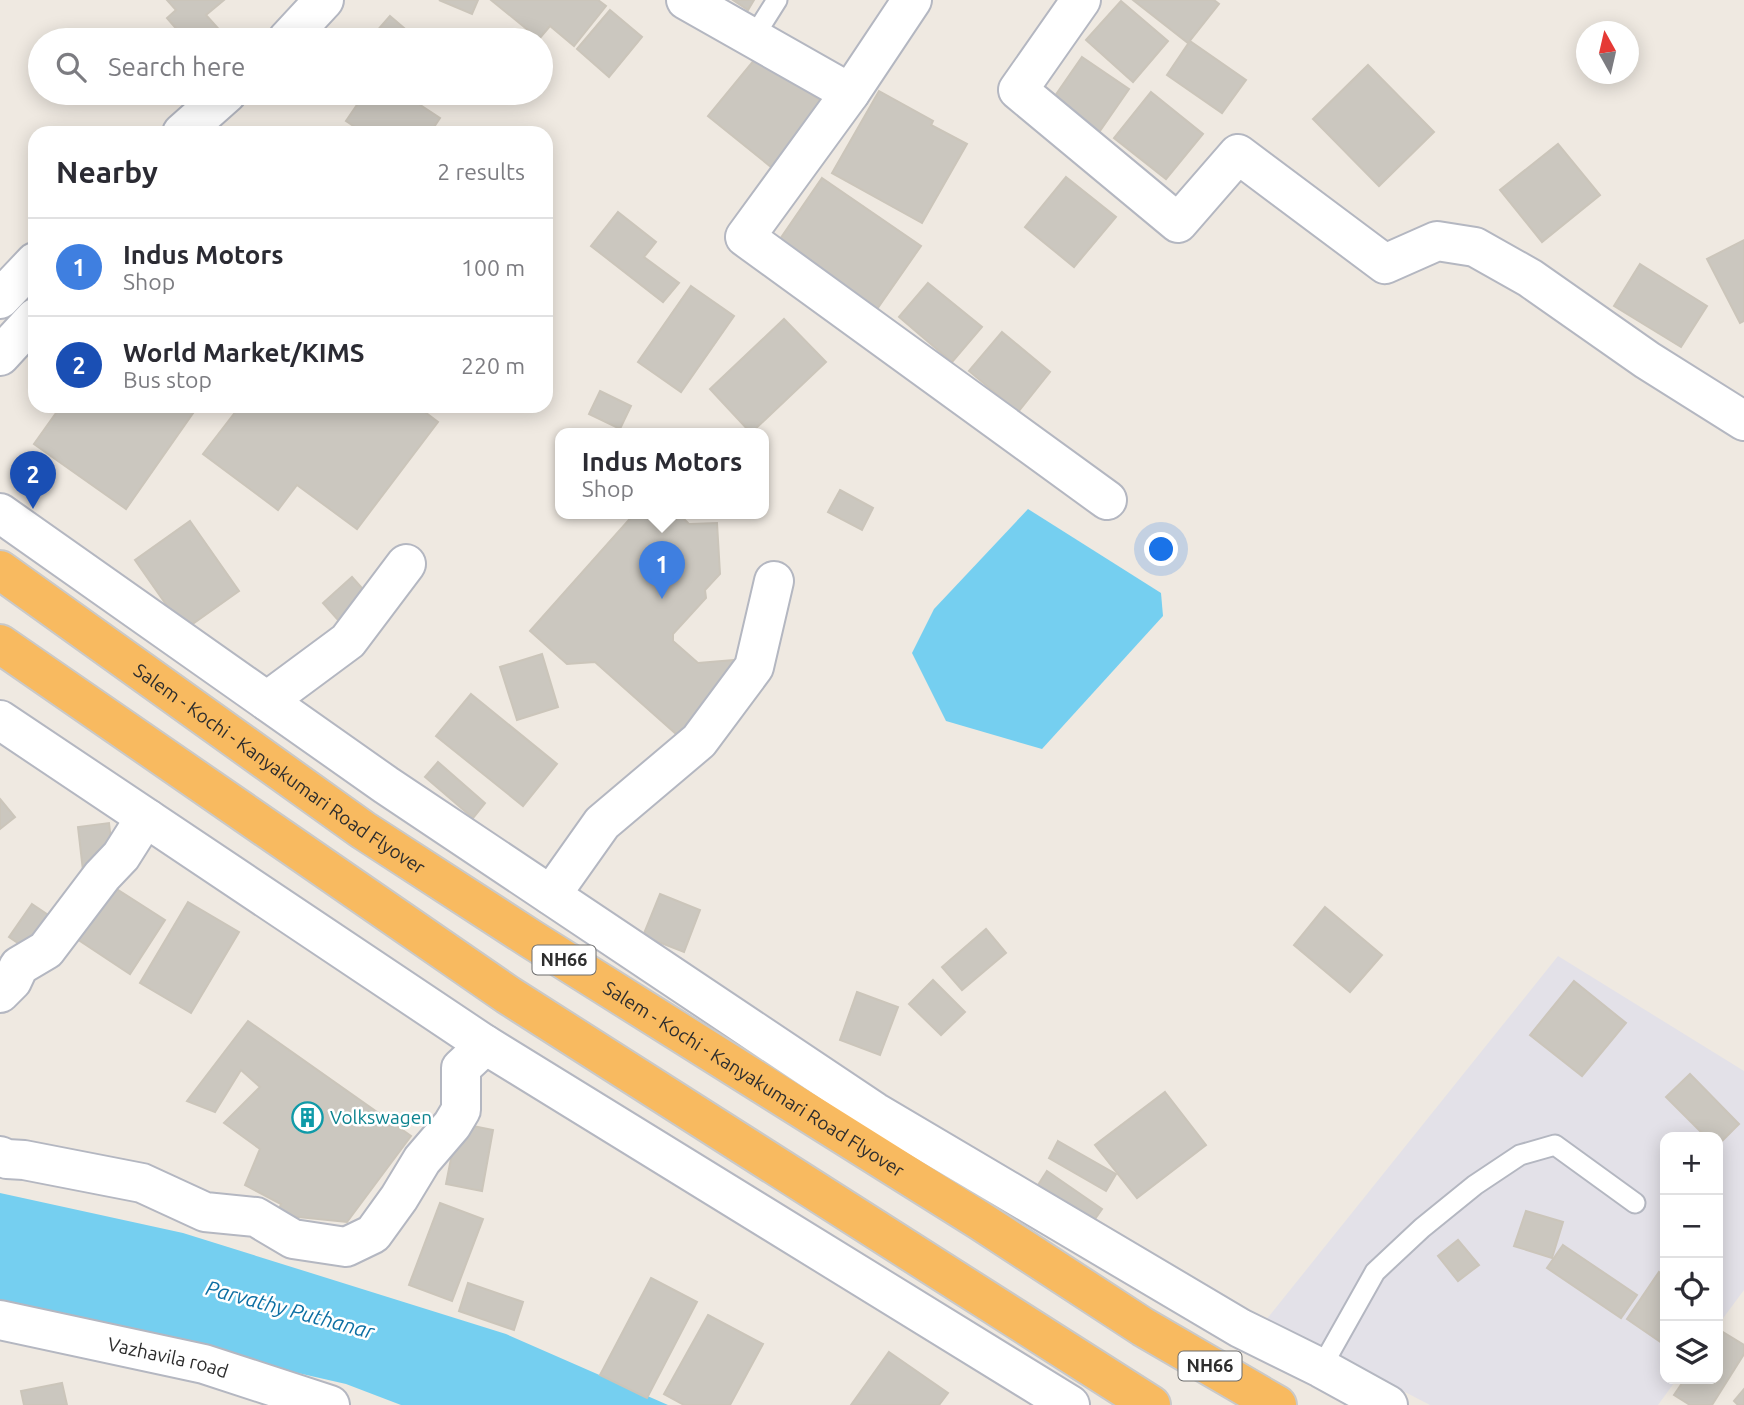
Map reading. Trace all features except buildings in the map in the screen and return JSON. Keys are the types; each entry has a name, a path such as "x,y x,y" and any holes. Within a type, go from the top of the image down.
{"highway":[{"name":"Salem - Kochi - Kanyakumari Road Flyover","path":"0,570 374,837 531,939 979,1220 1143,1327 1277,1405"},
{"path":"0,644 508,995 1151,1405"}],"street":[{"path":"686,0 850,93"},
{"path":"912,0 850,93 745,237 1107,500"},
{"path":"1081,0 1018,90 1178,223 1238,154 1385,264 1437,241 1475,247 1530,278 1647,360 1744,421"},
{"path":"297,28 320,1"},
{"path":"190,126 214,105"},
{"path":"0,299 28,269"},
{"path":"0,356 28,326"},
{"path":"0,513 386,785 874,1112 1240,1328 1388,1405"},
{"path":"267,701 348,641 406,564"},
{"path":"551,895 602,824 699,741 754,667 774,581"},
{"path":"0,720 484,1044 1070,1405"},
{"path":"0,993 12,981 19,966 46,950 148,818"},
{"path":"0,1156 7,1160 24,1160 142,1183 205,1212 256,1217 293,1239 346,1247 373,1234 422,1160 452,1125 461,1110 461,1068 484,1044"},
{"name":"Vazhavila road","path":"0,1320 204,1364 330,1405"}],"lane":[{"path":"753,38 777,0"},
{"path":"1321,1368 1375,1272 1464,1193 1520,1155 1555,1145 1635,1203"}],"shaded area":[{"path":"1558,956 1744,1071 1744,1290 1723,1318 1723,1132 1660,1132 1660,1384 1673,1384 1658,1405 1430,1405 1266,1320"}],"water":[{"path":"1028,509 1161,593 1163,616 1042,749 946,721 912,653 934,609"},
{"name":"Parvathy Puthanar","path":"0,1193 183,1233 506,1334 668,1405 401,1405 346,1384 0,1305"}],"place":[{"name":"World Market/KIMS","path":"33,509"},
{"name":"Indus Motors","path":"662,599"},
{"name":"Volkswagen","path":"307,1117"}]}
